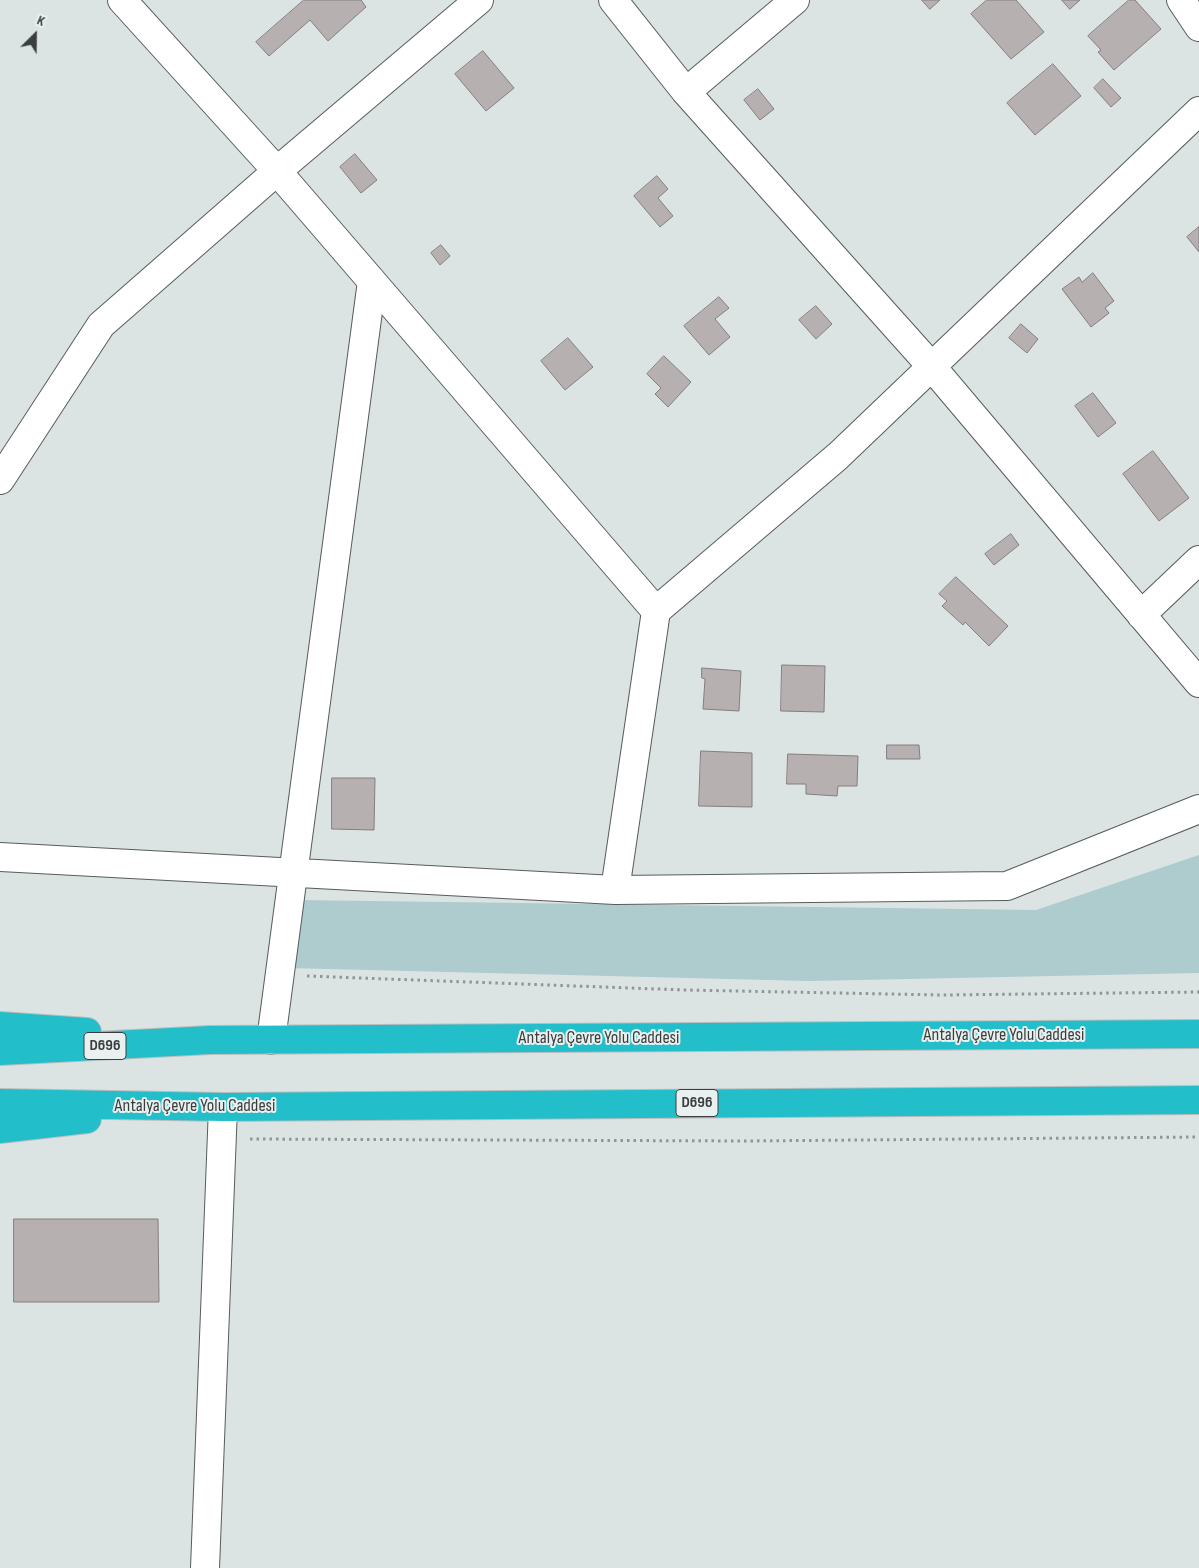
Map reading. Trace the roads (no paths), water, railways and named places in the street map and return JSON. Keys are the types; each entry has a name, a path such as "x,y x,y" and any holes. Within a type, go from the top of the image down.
{"highway":[{"path":"0,1026 210,1040"},
{"name":"Antalya Çevre Yolu Caddesi","path":"0,1051 210,1040 1199,1034"},
{"name":"Antalya Çevre Yolu Caddesi","path":"0,1103 223,1107 1199,1100"},
{"path":"0,1129 195,1106"}],"street":[{"path":"122,0 277,171 656,612"},
{"path":"0,480 101,325 277,171 479,0"},
{"path":"613,0 686,92 932,366 1199,683"},
{"path":"686,92 795,0"},
{"path":"1180,0 1199,27"},
{"path":"615,890 656,612 838,456 1199,112"},
{"path":"271,1040 372,281"},
{"path":"1141,615 1199,560"},
{"path":"0,856 615,890 1007,886 1199,809"},
{"path":"205,1568 223,1107"}]}
